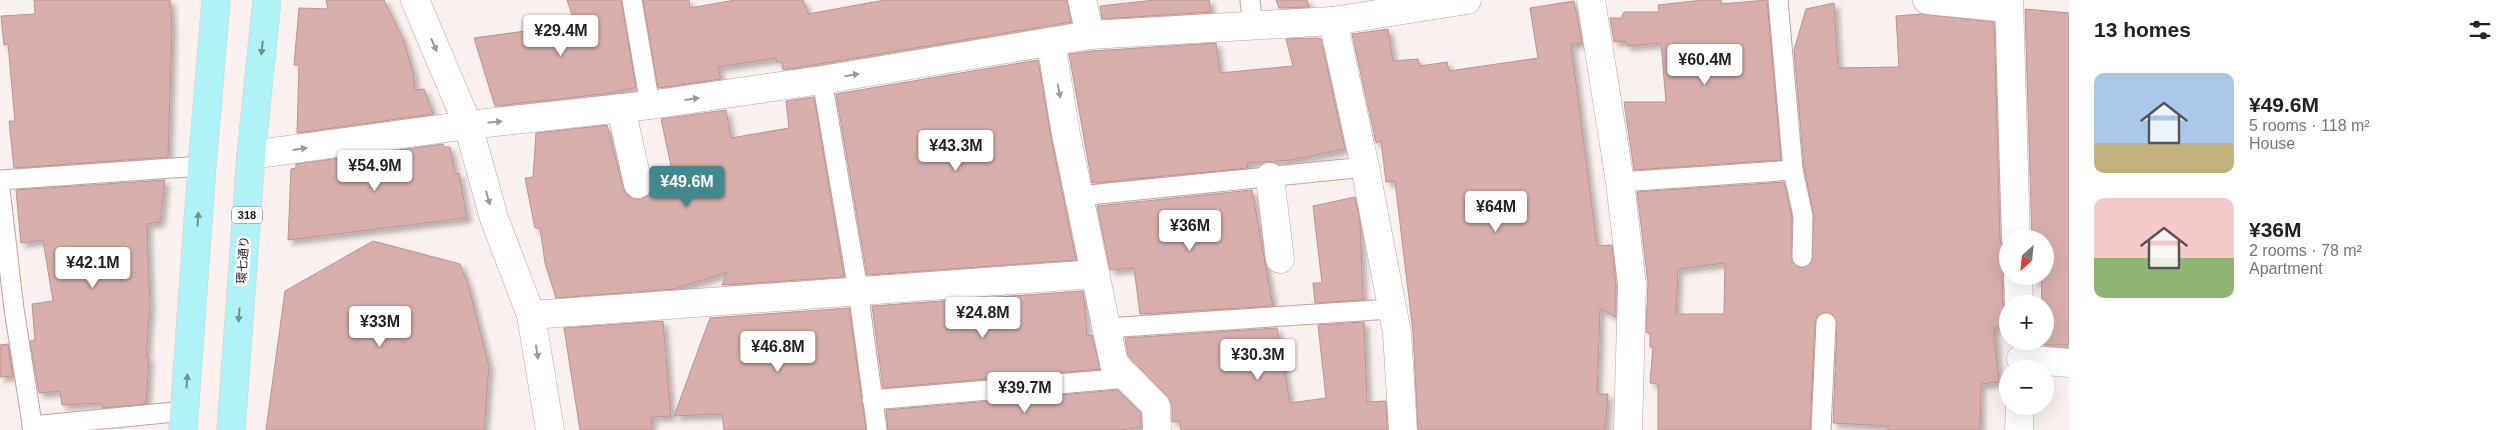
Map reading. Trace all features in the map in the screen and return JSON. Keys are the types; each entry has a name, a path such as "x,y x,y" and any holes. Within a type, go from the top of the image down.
{"main road":[{"path":"184,421 216,0"},
{"name":"環七通り","path":"231,430 251,155 267,0"}],"street":[{"path":"415,0 468,124 494,218 531,314 550,430"},
{"path":"1082,0 1090,35"},
{"path":"251,155 468,124 650,105 822,80 1090,35 1333,21 1427,3 1467,0"},
{"path":"1590,0 1620,182 1632,285 1628,430"},
{"path":"1927,0 2008,4 2016,230"},
{"path":"1333,21 1365,167 1390,309 1397,333 1403,430"},
{"path":"1051,43 1079,196 1114,364 1156,406 1157,430"},
{"path":"622,108 638,184"},
{"path":"1270,177 1280,260"},
{"path":"531,314 1095,274"},
{"path":"2021,356 2069,363"},
{"path":"2019,430 2020,415"}],"lane":[{"path":"632,0 650,105"},
{"path":"1250,0 1254,26"},
{"path":"1778,0 1793,170 1802,216 1802,257"},
{"path":"822,80 858,290 877,430"},
{"path":"0,180 202,166"},
{"path":"1079,196 1365,167"},
{"path":"1620,182 1793,170"},
{"path":"0,189 6,288 32,428 184,421"},
{"path":"1106,328 1390,309"},
{"path":"1821,430 1826,322"},
{"path":"872,400 1128,378"}],"building":[{"path":"34,0 170,0 172,26 168,157 14,168 9,121 15,121 8,44 4,45 1,16 35,14"},
{"path":"326,0 384,0 403,39 413,72 415,90 424,89 433,114 297,133 299,65 294,65 299,8 328,9"},
{"path":"567,0 621,0 636,87 612,93 495,106 474,38 570,25 570,21 574,21"},
{"path":"643,0 689,0 690,8 735,0 803,0 808,14 885,0 1067,0 1071,22 783,70 782,62 777,62 776,58 718,67 721,79 658,88"},
{"path":"1155,0 1209,0 1211,12 1102,19 1100,6"},
{"path":"1276,0 1307,0 1309,7 1279,8"},
{"path":"1721,0 1721,4 1767,0 1781,160 1634,170 1624,102 1666,102 1661,43 1627,46 1625,41 1614,42 1610,18 1621,18 1624,12 1659,12 1658,5"},
{"path":"1574,1 1582,43 1571,44 1597,246 1612,245 1616,286 1616,317 1600,309 1597,394 1608,394 1605,430 1418,430 1413,332 1395,181 1386,182 1381,141 1376,143 1352,34 1388,29 1393,61 1418,59 1420,66 1447,62 1449,71 1538,58 1530,8"},
{"path":"1834,3 1838,68 1899,67 1896,16 1922,14 1994,22 2000,230 1999,285 2002,285 2003,295 1999,295 1999,324 1994,330 1999,382 1981,384 1980,430 1888,430 1888,426 1833,423 1837,324 1832,314 1826,312 1817,317 1815,322 1810,430 1658,430 1658,384 1650,383 1653,347 1650,347 1650,334 1646,332 1648,283 1637,192 1784,182 1792,217 1792,262 1801,268 1811,263 1814,216 1804,168 1794,50 1806,9","holes":["1725,263 1724,314 1676,314 1678,269"]},
{"path":"2025,9 2069,13 2069,345 2054,345 2054,295 2042,295 2041,285 2054,285 2054,230 2032,230"},
{"path":"1286,39 1321,39 1345,149 1292,160 1247,163 1248,168 1092,183 1069,54 1216,43 1220,73 1293,66"},
{"path":"1038,60 1051,137 1076,260 867,275 836,94"},
{"path":"814,97 844,277 722,285 727,272 675,289 556,298 545,263 540,228 535,228 525,178 533,177 536,133 607,125 623,188 626,194 633,199 641,199 649,195 653,188 675,184 661,119 726,110 731,138 789,128 786,101"},
{"path":"443,144 444,147 450,147 455,174 459,173 467,218 288,240 291,169 296,168 296,164"},
{"path":"165,180 160,222 147,224 150,306 146,358 149,358 146,404 103,408 102,403 62,405 60,391 39,393 30,341 35,340 32,304 53,301 43,240 21,243 16,190"},
{"path":"1252,190 1273,306 1140,314 1134,268 1110,270 1097,206"},
{"path":"1355,197 1360,223 1363,300 1315,303 1313,283 1322,283 1313,206"},
{"path":"373,241 460,264 468,284 489,366 484,430 266,430 285,291"},
{"path":"1083,291 1087,336 1092,335 1100,369 883,388 872,306"},
{"path":"849,308 866,430 724,430 722,414 674,416 710,318"},
{"path":"663,321 671,416 651,417 652,430 580,430 564,328"},
{"path":"1364,322 1367,402 1386,401 1387,430 1181,430 1180,421 1172,422 1172,405 1167,396 1128,356 1125,338 1277,328 1290,403 1326,398 1318,325"},
{"path":"8,344 13,376 0,377 0,345"},
{"path":"1118,390 1141,413 1141,427 1121,430 888,430 886,410"}]}
